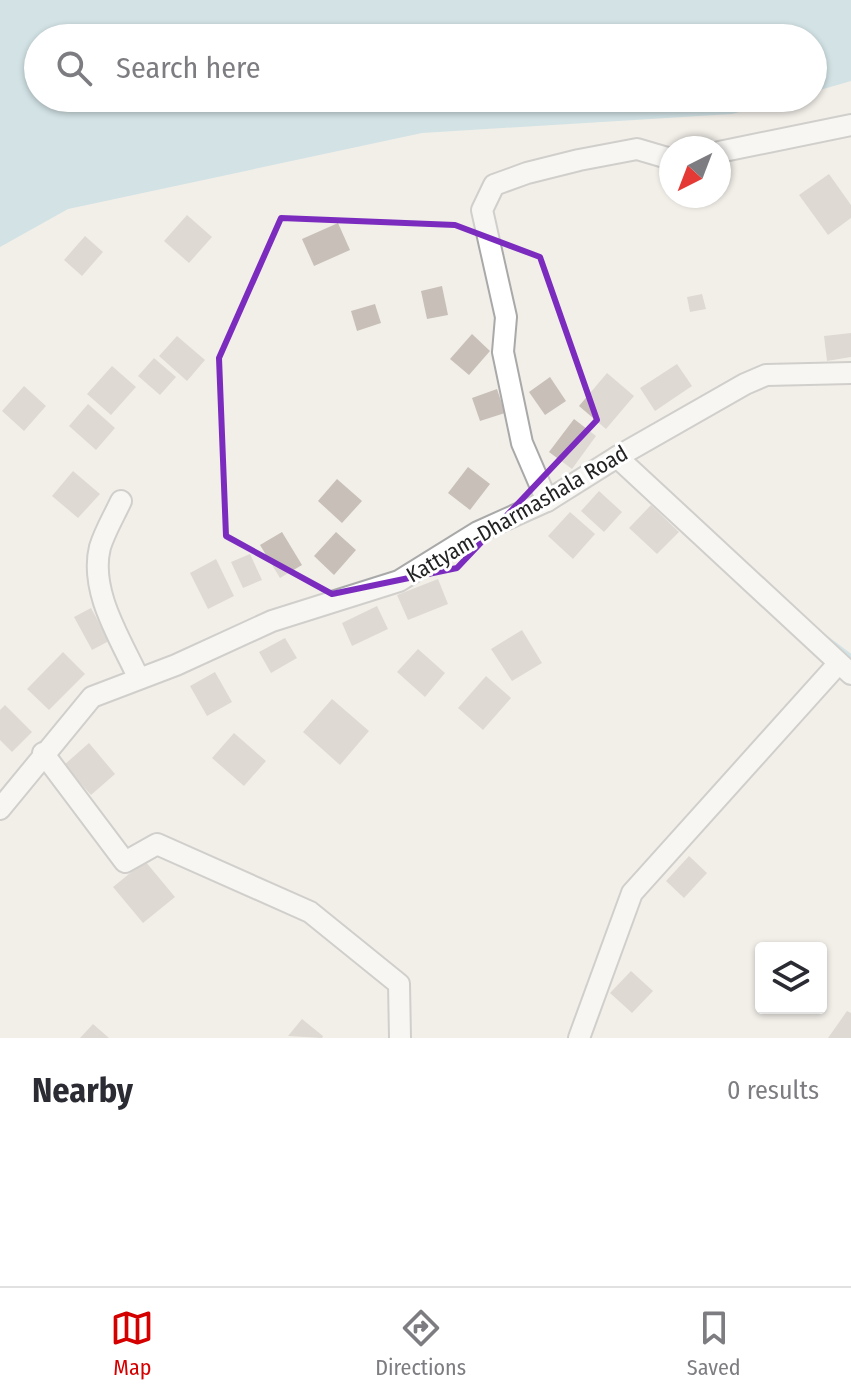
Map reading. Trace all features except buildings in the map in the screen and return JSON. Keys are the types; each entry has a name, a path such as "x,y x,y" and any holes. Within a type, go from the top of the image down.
{"street":[{"path":"731,150 851,125"},
{"path":"547,501 522,443 514,411 503,352 506,317 482,210 494,185 527,173 637,149 659,155"},
{"name":"Kattyam-Dharmashala Road","path":"0,809 92,697 176,665 272,621 399,581 478,532 547,501 617,457 766,375 851,373"},
{"path":"579,1038 632,893 844,669 617,457"},
{"path":"121,501 101,545 97,569 99,588 138,677"},
{"path":"43,753 125,862 157,844 310,912 399,984 400,1038"}],"highlighted area":[{"path":"281,218 455,225 540,257 597,420 457,568 332,594 226,536 219,358"}],"water":[{"path":"0,0 851,0 851,81 827,88 827,24 24,24 24,112 739,112 422,133 68,209 0,247"}],"waterway":[{"path":"826,638 851,657"}]}
